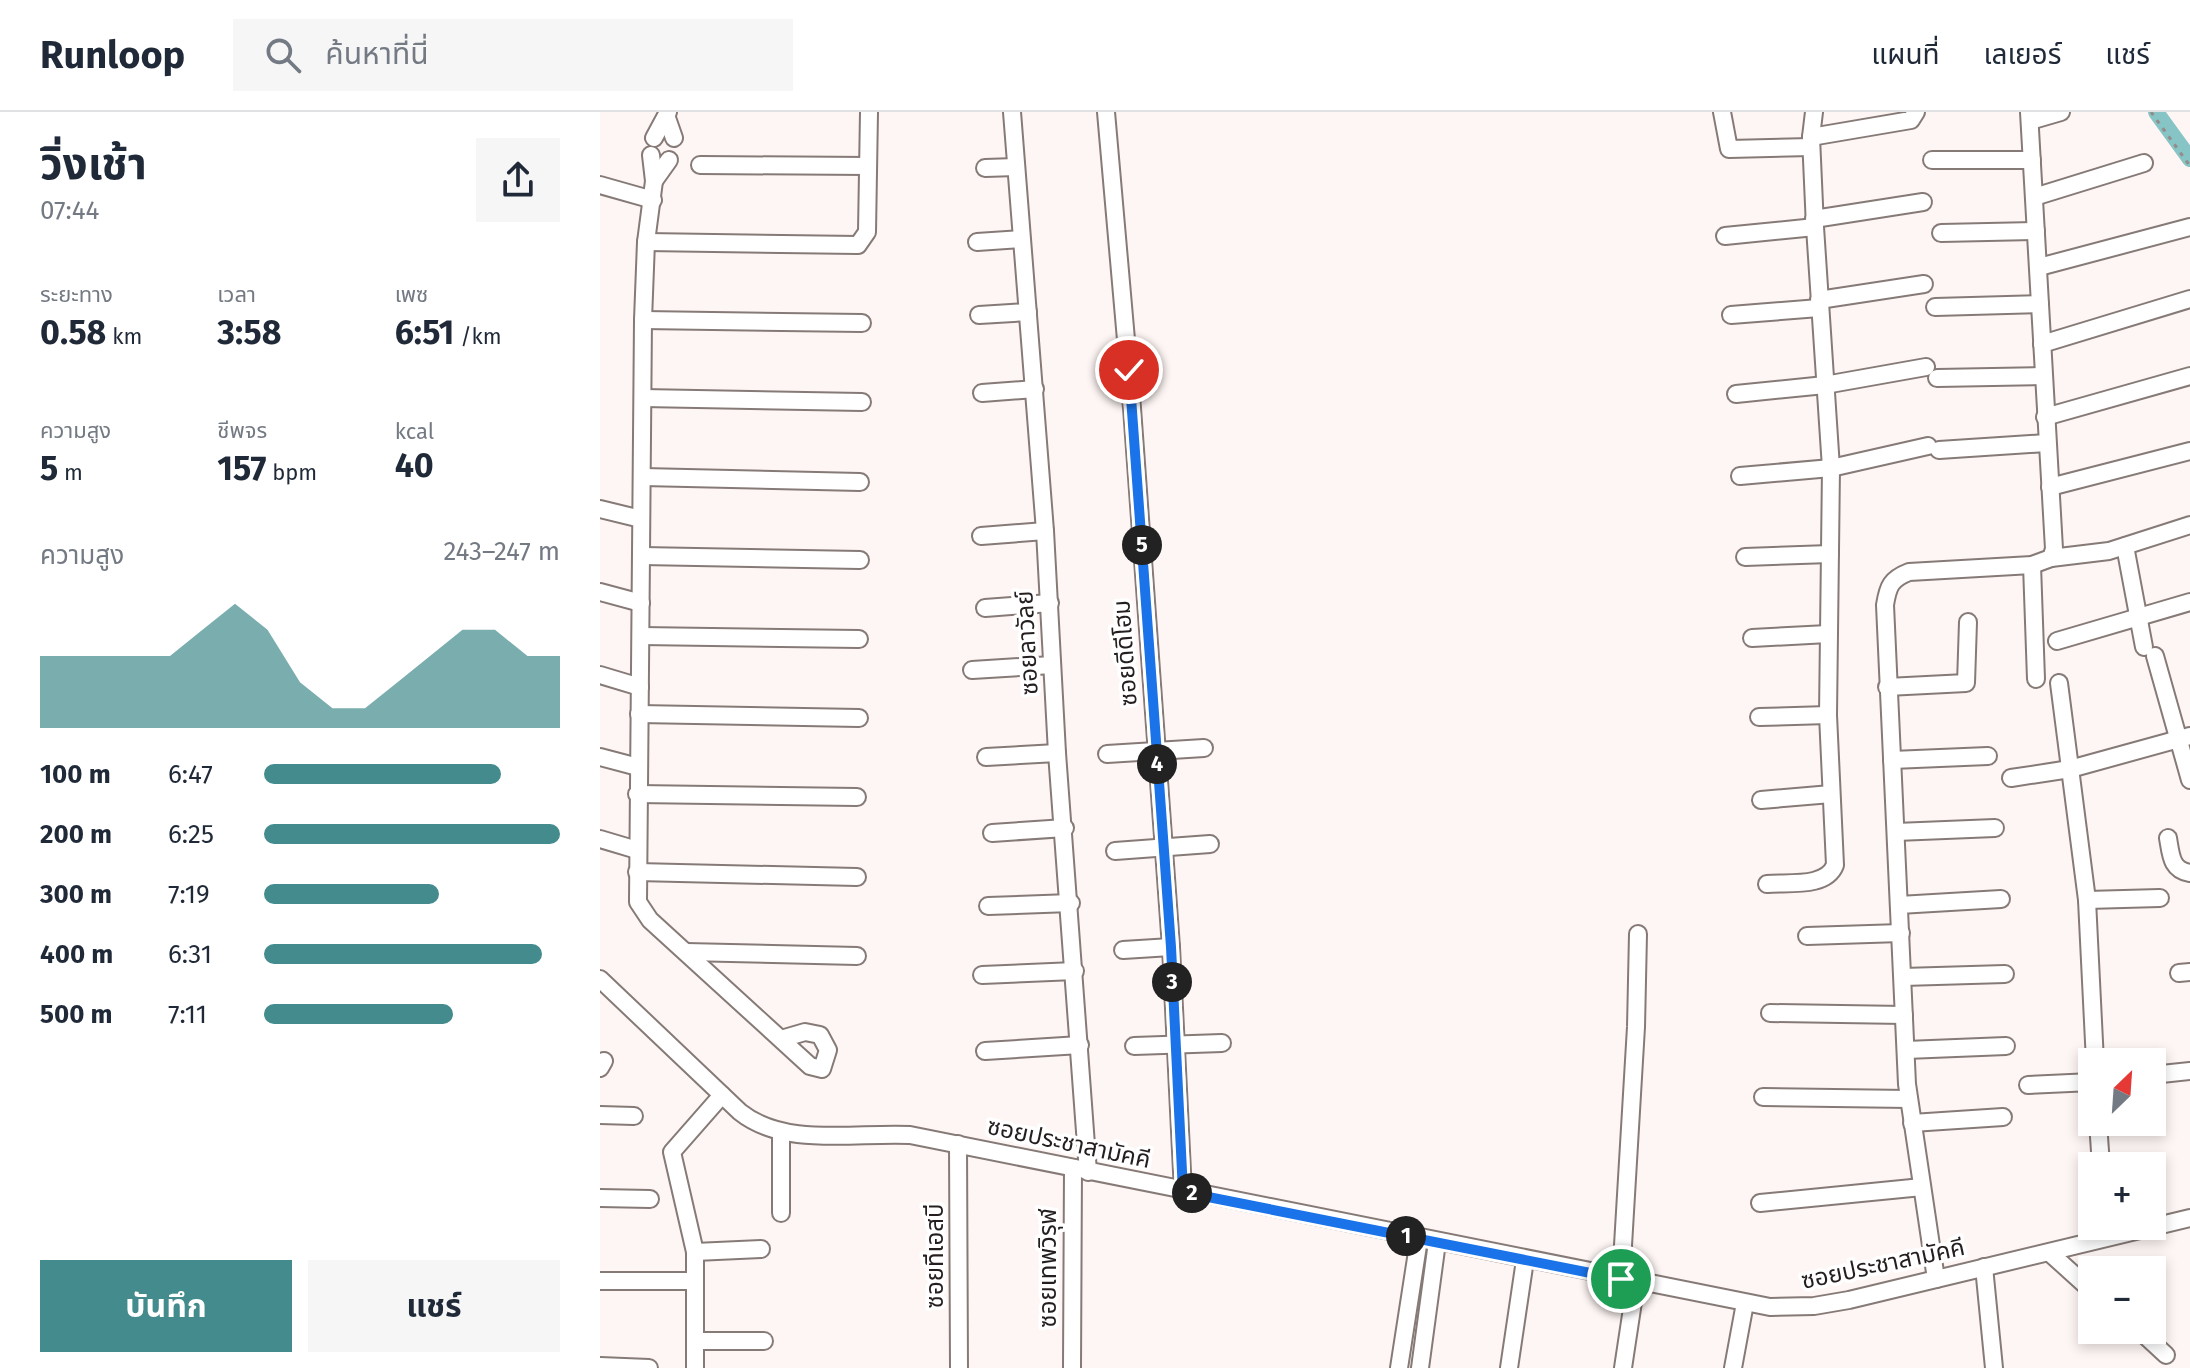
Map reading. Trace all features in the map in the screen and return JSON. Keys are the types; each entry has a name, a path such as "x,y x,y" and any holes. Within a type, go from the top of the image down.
{"street":[{"path":"646,242 858,245 867,232 869,112"},
{"name":"ซอยลาวัลย์","path":"1012,112 1045,531 1057,753 1071,903 1080,1045 1080,1170"},
{"name":"ซอยดีดีโฮม","path":"1106,112 1171,947 1183,1192"},
{"path":"1722,112 1729,149 1811,142 1911,120 1916,112"},
{"path":"1767,884 1822,880 1831,874 1835,865 1828,715 1831,468 1811,142 1814,112"},
{"path":"2051,558 2054,549 2030,116 2061,112"},
{"path":"654,138 667,115"},
{"path":"667,115 674,138"},
{"path":"651,155 654,181 646,242 643,320 637,794 640,910 781,1039"},
{"path":"654,181 669,160"},
{"path":"1932,160 2032,160"},
{"path":"2034,197 2144,163"},
{"path":"700,165 868,166"},
{"path":"985,168 1016,167"},
{"path":"600,185 653,200"},
{"path":"1725,236 1815,223 1923,202"},
{"path":"2039,267 2190,227"},
{"path":"1941,233 2036,231"},
{"path":"977,242 1021,239"},
{"path":"1731,315 1819,304 1924,284"},
{"path":"2042,344 2190,299"},
{"path":"1935,307 2040,304"},
{"path":"979,315 1028,312"},
{"path":"643,320 862,323"},
{"path":"1736,394 1931,373 2043,376"},
{"path":"2045,417 2190,376"},
{"path":"982,393 1035,389"},
{"path":"643,398 862,402"},
{"path":"1740,476 1831,468 1933,448 2046,443"},
{"path":"2050,487 2190,451"},
{"path":"643,477 860,482"},
{"path":"600,509 641,519"},
{"path":"1936,1279 1909,1099 1887,687 1885,605 1888,587 1895,577 1922,570 2032,565 2051,558 2085,556 2125,546 2190,525"},
{"path":"981,536 1045,531"},
{"path":"2125,546 2138,617 2149,652 2186,738 2190,780"},
{"path":"1745,557 1830,554"},
{"path":"642,556 860,560"},
{"path":"2032,565 2036,679"},
{"path":"600,592 641,603"},
{"path":"2057,641 2190,602"},
{"path":"985,608 1050,603"},
{"path":"1887,687 1966,683 1968,622"},
{"path":"1752,638 1828,634"},
{"path":"641,636 859,639"},
{"path":"972,670 1052,665"},
{"path":"600,675 640,687"},
{"path":"2059,683 2087,900 2094,1048"},
{"path":"639,714 859,718"},
{"path":"1759,717 1828,715"},
{"path":"2011,778 2070,769 2186,738"},
{"path":"1107,754 1204,748"},
{"path":"986,757 1057,753"},
{"path":"1892,760 1988,756"},
{"path":"600,757 638,767"},
{"path":"637,794 857,797"},
{"path":"1761,800 1831,794"},
{"path":"992,833 1065,828"},
{"path":"1896,832 1995,828"},
{"path":"2168,838 2173,863 2178,870 2190,873"},
{"path":"600,839 637,850"},
{"path":"1115,851 1210,844"},
{"path":"637,872 857,877"},
{"path":"2087,900 2160,898"},
{"path":"1899,905 2001,899"},
{"path":"988,906 1071,903"},
{"path":"1807,936 1901,933"},
{"path":"1623,1368 1629,1280 1638,934"},
{"path":"1123,950 1171,947"},
{"path":"686,952 857,956"},
{"path":"982,975 1075,971"},
{"path":"1903,977 2005,974"},
{"name":"ซอยประชาสามัคคี","path":"600,979 754,1123 781,1133 885,1134 958,1144 1183,1192 1745,1303 1770,1307 1814,1306 2051,1254 2087,1240"},
{"path":"1770,1013 1904,1015"},
{"path":"1134,1046 1222,1043"},
{"path":"985,1051 1080,1045"},
{"path":"1906,1050 2006,1046"},
{"path":"2166,1074 2190,1071"},
{"path":"2028,1085 2078,1083"},
{"path":"695,1368 695,1252 672,1152 722,1095"},
{"path":"1763,1097 1909,1099"},
{"path":"600,1115 634,1116"},
{"path":"1912,1123 2003,1117"},
{"path":"781,1133 781,1213"},
{"name":"ซอยทีเอสบี","path":"958,1144 959,1368"},
{"name":"ซอยเทพวิรุฬ","path":"1072,1368 1080,1170"},
{"path":"1760,1203 1922,1187"},
{"path":"600,1198 650,1199"},
{"name":"ซอยประชาสามัคคี","path":"2166,1222 2190,1218"},
{"path":"1399,1368 1419,1239"},
{"path":"1420,1368 1437,1242"},
{"path":"695,1252 761,1249"},
{"path":"2051,1254 2078,1278"},
{"path":"1509,1368 1525,1260"},
{"path":"1984,1267 1994,1368"},
{"path":"600,1281 695,1281"},
{"path":"1733,1368 1745,1303"},
{"path":"695,1341 764,1341"},
{"path":"2154,1344 2166,1355"},
{"path":"600,1366 649,1368"}],"path":[{"path":"2151,112 2190,166"}],"waterway":[{"path":"2156,112 2190,159"}],"route":[{"path":"1129,370 1171,947 1183,1192 1621,1279"}]}
